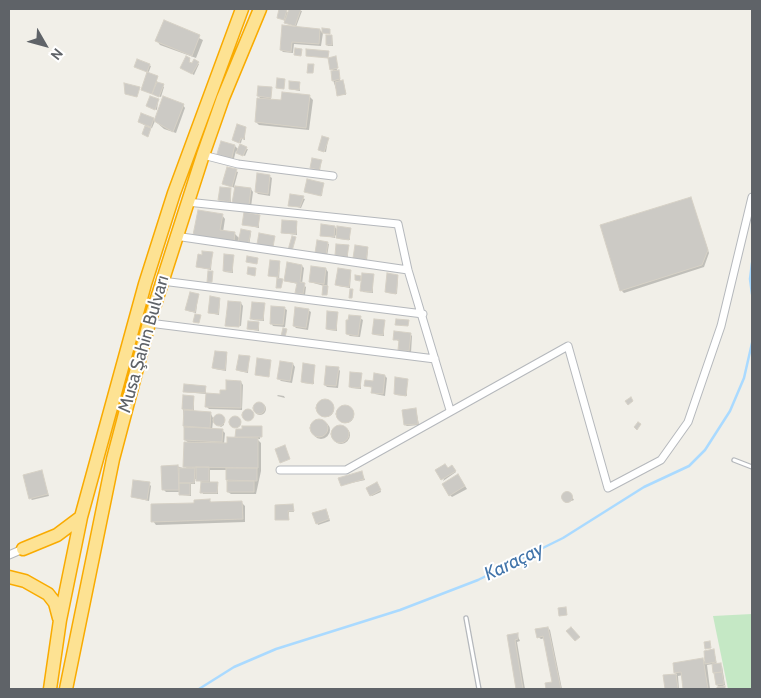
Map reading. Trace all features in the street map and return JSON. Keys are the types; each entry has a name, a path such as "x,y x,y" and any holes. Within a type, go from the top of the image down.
{"highway":[{"name":"Musa Şahin Bulvarı","path":"50,689 60,620 81,517 145,284 174,193 242,9"},
{"name":"Musa Şahin Bulvarı","path":"66,689 113,459 149,323 175,236 203,154 223,98 260,9"},
{"path":"23,549 57,535 81,517"},
{"path":"9,577 25,581 48,594 56,603 60,620"}],"street":[{"path":"203,154 238,164 333,176"},
{"path":"280,470 346,470 450,410 568,346 608,488 661,460 688,422 694,405 721,326 752,197"},
{"path":"187,202 398,224 408,270 423,314 450,410"},
{"path":"175,236 408,270"},
{"path":"162,281 423,314"},
{"path":"149,323 435,359"},
{"path":"9,554 23,549"}],"lane":[{"path":"734,460 752,467"},
{"path":"466,618 479,689"}],"green space":[{"path":"752,614 752,689 728,689 713,616"}],"building":[{"path":"279,9 287,10 284,20 277,18"},
{"path":"289,9 301,9 295,26 284,23"},
{"path":"164,20 200,35 192,56 155,41"},
{"path":"282,25 320,29 319,44 292,42 291,52 280,50"},
{"path":"322,28 330,29 330,34 322,33"},
{"path":"326,35 332,35 332,45 326,45"},
{"path":"295,48 302,49 301,56 294,55"},
{"path":"306,49 329,51 328,58 306,56"},
{"path":"186,56 190,58 189,62 192,63 194,59 199,62 192,74 180,68"},
{"path":"336,56 338,68 330,70 328,58"},
{"path":"137,59 150,64 147,72 134,67"},
{"path":"308,64 314,64 313,73 307,73"},
{"path":"339,70 340,79 332,81 331,71"},
{"path":"147,72 158,76 152,94 141,90"},
{"path":"277,78 285,79 284,89 276,88"},
{"path":"343,80 346,94 337,96 335,82"},
{"path":"289,81 300,82 299,90 289,89"},
{"path":"157,82 164,84 159,97 152,94"},
{"path":"124,83 140,87 137,97 125,94"},
{"path":"258,86 272,87 271,98 257,96"},
{"path":"282,92 310,95 306,128 255,122 257,98 281,100"},
{"path":"150,96 159,99 155,110 146,106"},
{"path":"163,96 184,104 173,132 154,121"},
{"path":"141,113 154,118 151,127 138,122"},
{"path":"237,124 246,127 244,139 241,138 239,143 232,140"},
{"path":"145,126 151,128 148,137 142,134"},
{"path":"322,136 329,138 324,152 318,150"},
{"path":"221,141 235,145 231,161 216,157"},
{"path":"240,144 247,147 243,156 236,153"},
{"path":"312,158 322,160 319,170 310,168"},
{"path":"227,167 237,169 232,187 222,184"},
{"path":"257,173 270,175 268,194 255,192"},
{"path":"307,179 324,183 321,196 304,192"},
{"path":"235,186 251,188 249,205 232,203"},
{"path":"220,187 231,188 230,202 218,200"},
{"path":"290,194 304,196 300,207 288,206"},
{"path":"691,197 708,250 702,265 620,291 600,225"},
{"path":"198,210 223,214 220,230 235,232 234,242 193,235"},
{"path":"244,212 260,215 258,227 242,225"},
{"path":"282,220 297,221 296,234 281,233"},
{"path":"321,224 335,226 334,237 320,236"},
{"path":"337,226 351,228 349,240 336,238"},
{"path":"241,229 251,231 248,245 238,242"},
{"path":"259,233 275,236 273,247 269,246 268,248 257,244"},
{"path":"292,236 296,237 292,251 288,250"},
{"path":"317,240 328,242 326,255 315,253"},
{"path":"336,244 349,245 347,257 335,255"},
{"path":"355,245 368,247 366,260 353,258"},
{"path":"202,251 213,252 210,269 196,267 198,254 202,255"},
{"path":"224,254 234,255 232,272 223,271"},
{"path":"247,256 258,258 257,264 246,262"},
{"path":"270,260 280,261 278,277 268,276"},
{"path":"287,262 302,265 300,282 305,283 303,294 295,293 297,283 284,281"},
{"path":"311,266 326,268 324,284 309,282"},
{"path":"248,267 256,268 255,276 247,274"},
{"path":"338,268 351,270 349,287 335,285"},
{"path":"208,271 213,271 212,282 207,282"},
{"path":"362,273 374,274 372,292 360,291"},
{"path":"387,273 398,275 396,294 385,292"},
{"path":"355,275 361,276 360,281 355,280"},
{"path":"277,278 283,279 281,288 276,288"},
{"path":"323,285 328,286 327,295 322,295"},
{"path":"350,289 353,289 352,298 349,298"},
{"path":"190,292 199,294 195,312 185,310"},
{"path":"210,296 220,298 218,314 208,313"},
{"path":"228,301 241,302 239,327 225,326"},
{"path":"252,302 265,303 263,320 250,319"},
{"path":"271,306 285,307 283,325 270,324"},
{"path":"295,307 309,309 306,328 293,326"},
{"path":"327,311 338,312 336,330 326,329"},
{"path":"195,314 201,315 199,323 193,322"},
{"path":"349,315 361,316 358,336 346,334 346,320 348,320"},
{"path":"374,319 385,320 383,335 372,334"},
{"path":"396,319 409,320 408,326 395,325"},
{"path":"248,321 259,322 258,330 247,329"},
{"path":"283,328 287,329 285,337 281,336"},
{"path":"394,331 411,333 409,351 398,350 399,340 393,340"},
{"path":"215,351 227,352 225,370 212,368"},
{"path":"239,355 250,356 247,372 236,370"},
{"path":"257,358 271,360 269,377 255,375"},
{"path":"280,361 293,363 290,381 277,379"},
{"path":"303,363 315,365 313,384 301,382"},
{"path":"326,366 339,367 336,386 324,385"},
{"path":"350,372 362,373 360,388 349,387"},
{"path":"374,373 385,375 383,394 371,393 372,387 364,386 365,380 373,381"},
{"path":"395,377 408,379 406,396 394,394"},
{"path":"226,380 241,381 241,408 205,407 206,393 220,394 220,390 226,390"},
{"path":"184,384 206,386 205,393 183,392"},
{"path":"183,395 194,396 193,410 182,409"},
{"path":"631,397 633,401 628,405 625,401"},
{"path":"325,399 331,402 334,408 331,414 325,417 319,414 316,408 319,402"},
{"path":"261,402 264,403 264,413 257,414 254,413 253,406 254,403"},
{"path":"345,405 351,408 354,414 351,420 345,423 339,420 336,414 339,408"},
{"path":"416,408 418,424 404,425 402,410"},
{"path":"248,409 254,415 248,421 242,415"},
{"path":"184,410 211,412 210,428 183,426"},
{"path":"219,414 225,420 219,426 213,420"},
{"path":"235,416 241,422 235,428 229,422"},
{"path":"319,419 325,422 328,428 325,434 319,437 313,434 310,428 313,422"},
{"path":"638,422 641,424 637,430 634,427"},
{"path":"340,425 346,428 349,434 346,440 340,443 334,440 331,434 334,428"},
{"path":"242,426 262,426 262,437 235,437 236,429 242,429"},
{"path":"184,427 223,429 222,442 184,440"},
{"path":"227,437 258,438 258,468 183,467 184,442 227,443"},
{"path":"285,445 290,459 280,463 275,449"},
{"path":"445,464 448,468 452,465 456,471 441,480 435,470"},
{"path":"178,465 179,490 162,490 161,466"},
{"path":"196,467 209,467 209,481 196,481"},
{"path":"179,468 195,468 194,483 179,483"},
{"path":"226,468 257,468 257,481 226,480"},
{"path":"42,470 48,494 29,499 23,475"},
{"path":"362,471 364,479 341,486 338,478"},
{"path":"458,474 465,486 449,496 442,484"},
{"path":"133,480 150,482 147,500 131,497"},
{"path":"227,481 254,481 254,492 227,492"},
{"path":"201,482 218,482 217,493 200,493"},
{"path":"377,482 381,490 370,496 366,488"},
{"path":"179,483 190,483 190,495 179,495"},
{"path":"567,491 573,497 567,503 561,497"},
{"path":"210,499 210,502 242,501 243,519 151,522 151,504 194,503 194,500"},
{"path":"293,504 294,511 288,511 289,520 275,520 275,505"},
{"path":"326,509 329,519 316,524 312,513"},
{"path":"566,607 567,615 559,616 558,608"},
{"path":"548,627 561,689 546,689 545,683 552,682 543,636 537,638 535,629"},
{"path":"571,627 580,637 575,641 566,631"},
{"path":"518,633 518,639 515,640 523,689 516,689 507,635"},
{"path":"710,641 711,648 705,649 704,642"},
{"path":"714,649 716,662 705,664 704,651"},
{"path":"703,658 708,689 683,689 681,672 674,673 673,663"},
{"path":"721,663 722,672 713,673 712,664"},
{"path":"722,672 724,684 716,685 714,673"},
{"path":"676,674 678,689 665,689 663,675"},
{"path":"725,686 725,689 717,689 717,687"}],"waterway":[{"name":"Karaçay","path":"752,263 750,279 752,294"},
{"name":"Karaçay","path":"199,689 234,667 276,649 400,610 478,580 563,538 644,487 689,466 705,450 730,411 744,378 752,343"}]}
